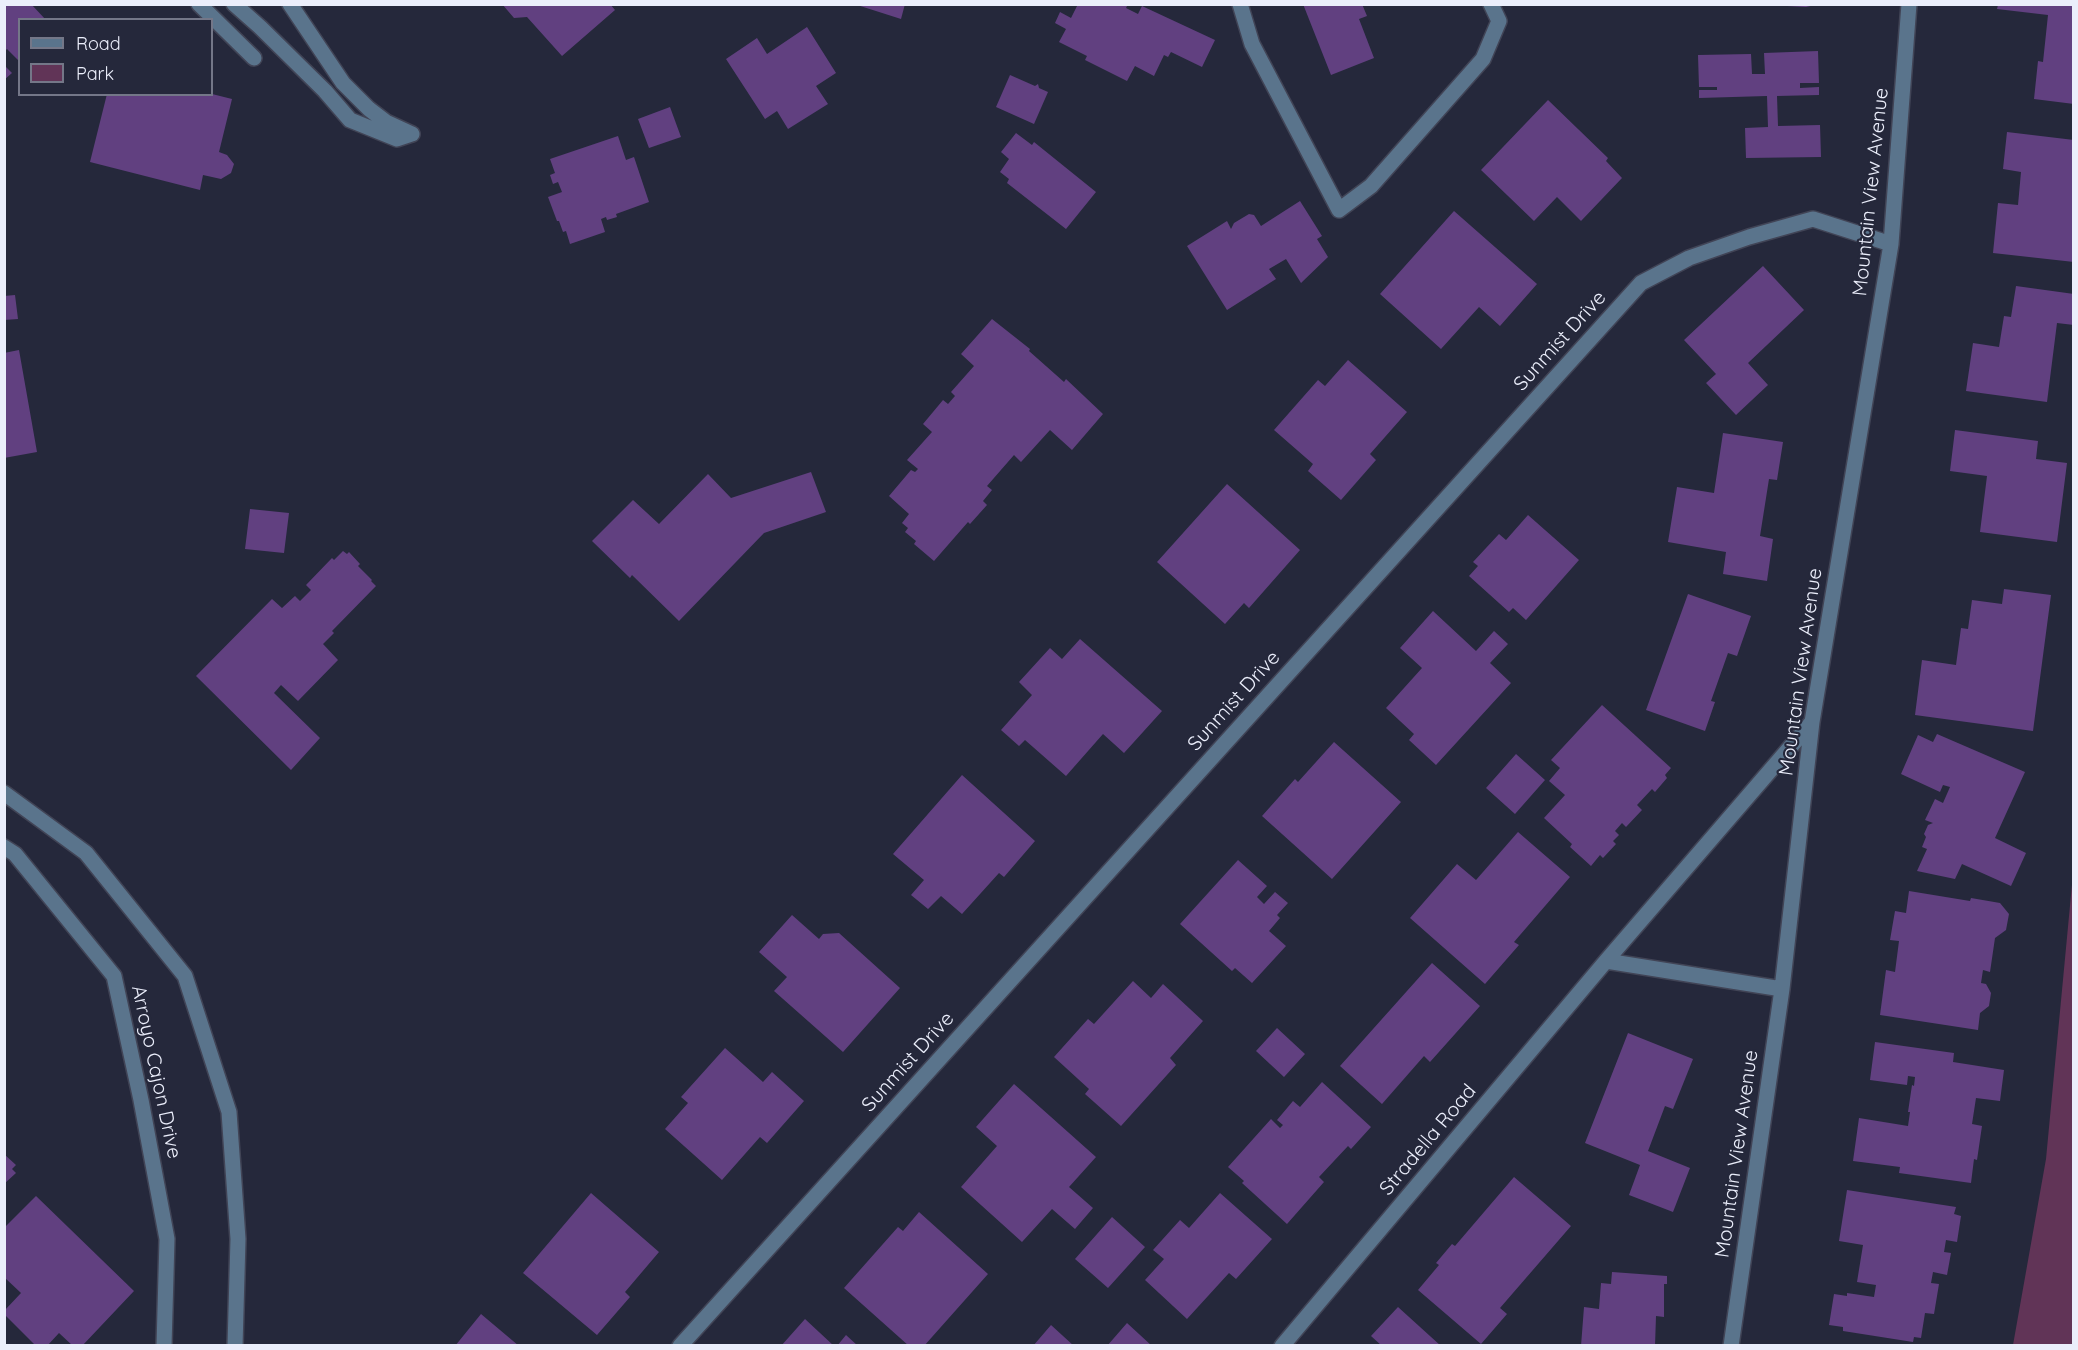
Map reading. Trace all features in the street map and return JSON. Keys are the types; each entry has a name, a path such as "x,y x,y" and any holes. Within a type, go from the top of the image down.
{"street":[{"path":"199,4 254,58"},
{"path":"234,4 317,83 350,120 397,139 412,134 386,122 343,83 290,4"},
{"path":"1240,4 1252,45 1339,210 1371,186 1483,59 1499,21 1491,4"},
{"name":"Mountain View Avenue","path":"1731,1346 1782,989 1812,722 1891,244 1909,4"},
{"name":"Sunmist Drive","path":"680,1346 1641,283 1689,258 1749,237 1813,219 1891,244"},
{"name":"Stradella Road","path":"1282,1346 1606,961 1812,722"},
{"path":"4,794 86,854 185,975 229,1112 238,1239 235,1346"},
{"name":"Arroyo Cajon Drive","path":"4,847 15,854 114,976 141,1100 167,1239 164,1346"},
{"path":"1606,961 1782,989"}],"green space":[{"path":"2073,874 2073,1345 2013,1345 2046,1159"}],"building":[{"path":"4,4 31,4 44,18 18,18 18,60 7,49 4,52"},
{"path":"502,4 610,4 615,10 562,56 527,17 514,18"},
{"path":"854,4 905,4 901,19"},
{"path":"1078,4 1128,4 1126,8 1138,14 1142,6 1215,40 1202,67 1171,52 1168,57 1164,55 1154,76 1135,66 1127,81 1085,60 1087,56 1059,42 1066,29 1055,23 1060,12 1071,18"},
{"path":"1303,4 1362,4 1367,16 1359,19 1374,58 1331,75"},
{"path":"1787,4 1815,5 1806,7 1787,6"},
{"path":"1998,5 2074,5 2074,104 2034,99 2038,61 2043,62 2048,15 1997,9"},
{"path":"807,27 836,73 816,86 828,104 788,129 777,111 765,119 726,59 757,38 767,54"},
{"path":"1818,51 1819,83 1800,83 1800,88 1819,87 1819,95 1777,96 1778,126 1820,125 1821,157 1746,158 1745,128 1768,127 1767,96 1699,98 1699,90 1717,90 1717,87 1699,87 1698,55 1751,54 1752,74 1765,74 1764,53"},
{"path":"4,65 12,73 4,80"},
{"path":"1010,75 1035,86 1038,84 1039,88 1048,92 1034,124 996,107"},
{"path":"213,94 232,99 219,152 227,155 234,164 231,173 221,179 203,175 200,190 90,162 106,96"},
{"path":"1548,100 1608,158 1606,161 1622,178 1581,221 1557,197 1534,221 1481,170"},
{"path":"670,107 681,137 649,148 638,119"},
{"path":"2007,132 2074,140 2074,262 1993,253 1998,203 2018,205 2021,172 2003,169"},
{"path":"1016,133 1032,145 1034,142 1096,192 1066,229 1007,183 1009,179 1000,172 1009,159 1001,152"},
{"path":"618,136 626,160 634,157 649,202 616,214 617,217 601,219 605,232 570,244 566,231 563,232 557,221 548,197 562,192 558,182 553,184 550,175 555,173 550,159"},
{"path":"1300,201 1322,236 1317,239 1328,257 1301,283 1286,259 1269,269 1276,279 1227,310 1187,246 1227,221 1231,229 1234,223 1249,214 1254,215 1261,226"},
{"path":"1454,211 1537,284 1500,326 1479,307 1441,349 1380,294"},
{"path":"1763,266 1804,310 1748,363 1768,385 1736,415 1706,383 1716,374 1684,340"},
{"path":"2016,286 2074,294 2074,325 2057,323 2047,402 1966,391 1973,343 1999,347 2004,316 2011,317"},
{"path":"15,295 18,319 4,320 4,296"},
{"path":"992,319 1030,349 1029,351 1064,382 1066,379 1103,414 1072,450 1050,430 1021,462 1014,455 987,486 992,490 983,501 987,505 970,524 968,522 934,561 914,544 916,541 905,532 908,528 902,523 909,514 889,496 911,470 915,472 918,469 907,460 932,432 923,424 943,400 948,404 955,396 951,392 974,366 961,354"},
{"path":"19,350 37,452 4,458 4,353"},
{"path":"1348,360 1407,412 1370,454 1376,460 1341,500 1308,471 1313,464 1274,430 1318,380 1325,386"},
{"path":"1955,430 2038,441 2036,459 2067,463 2057,542 1980,532 1987,476 1950,471"},
{"path":"1723,433 1783,442 1777,480 1769,479 1760,536 1773,539 1767,581 1723,574 1726,552 1668,542 1677,487 1714,493"},
{"path":"811,472 826,512 764,533 679,621 632,575 630,578 592,541 633,500 659,524 708,474 731,498"},
{"path":"1227,484 1300,550 1249,608 1244,603 1225,624 1157,562"},
{"path":"250,509 289,513 284,553 245,549"},
{"path":"1528,515 1579,560 1526,620 1513,608 1509,612 1469,576 1478,566 1473,562 1499,534 1506,540"},
{"path":"343,551 347,554 349,552 376,586 332,631 334,633 323,644 338,660 298,701 281,685 274,693 320,738 291,770 196,676 272,599 282,608 295,596 300,601 311,590 306,585 332,558 334,560"},
{"path":"2004,589 2051,595 2033,731 1915,715 1922,660 1956,665 1961,628 1968,629 1972,600 2002,604"},
{"path":"1688,594 1751,616 1737,656 1728,653 1711,701 1715,702 1705,731 1646,710"},
{"path":"1433,611 1476,651 1494,631 1508,644 1490,663 1511,683 1436,765 1409,740 1414,734 1386,708 1422,668 1400,648"},
{"path":"1080,639 1162,711 1124,753 1103,734 1066,776 1025,740 1019,746 1001,730 1032,695 1019,682 1050,648 1062,659"},
{"path":"1602,705 1671,768 1665,775 1667,778 1655,792 1652,789 1637,805 1642,810 1626,827 1622,823 1615,831 1619,835 1613,841 1616,844 1603,858 1600,855 1591,866 1570,847 1572,844 1544,818 1565,795 1549,781 1560,768 1551,760"},
{"path":"1937,734 2025,772 1995,838 2026,853 2011,886 1962,864 1955,879 1917,871 1927,849 1922,847 1926,837 1924,834 1928,825 1933,823 1925,820 1935,799 1943,803 1950,787 1943,785 1940,792 1901,774 1918,735 1933,742"},
{"path":"1334,742 1401,802 1332,879 1262,816 1295,779 1298,782"},
{"path":"1516,754 1545,780 1515,814 1486,788"},
{"path":"962,775 1035,841 1004,877 999,873 962,914 941,896 928,909 911,895 924,880 893,854"},
{"path":"1518,832 1570,877 1514,942 1519,945 1485,984 1410,918 1457,864 1476,880"},
{"path":"1238,860 1267,886 1257,897 1264,904 1275,892 1288,903 1277,915 1280,918 1269,931 1286,946 1252,983 1235,968 1232,971 1180,924"},
{"path":"1909,891 1970,901 1971,898 2000,903 2009,914 2006,930 1995,938 1990,972 1983,970 1981,983 1986,984 1991,993 1989,1006 1980,1013 1978,1030 1880,1015 1886,970 1895,972 1899,941 1890,940 1895,911 1906,913"},
{"path":"792,915 819,939 823,934 839,933 900,988 843,1052 774,991 787,977 759,952"},
{"path":"1432,963 1480,1006 1430,1062 1424,1056 1382,1104 1340,1066"},
{"path":"1133,981 1151,998 1163,984 1203,1021 1170,1058 1176,1065 1121,1126 1085,1094 1089,1089 1054,1057 1088,1019 1094,1024"},
{"path":"1277,1028 1305,1054 1284,1077 1256,1051"},
{"path":"1628,1033 1693,1059 1673,1109 1665,1106 1648,1151 1690,1168 1673,1212 1629,1195 1640,1165 1585,1143"},
{"path":"1875,1042 1954,1053 1953,1062 2004,1070 2000,1101 1976,1098 1972,1124 1982,1126 1971,1183 1899,1173 1900,1167 1853,1161 1859,1118 1908,1126 1910,1112 1908,1112 1915,1077 1908,1076 1907,1085 1870,1080"},
{"path":"725,1048 763,1082 772,1072 804,1101 767,1143 760,1137 722,1180 665,1129 688,1103 681,1097"},
{"path":"1322,1082 1371,1127 1351,1149 1348,1146 1319,1177 1324,1182 1287,1224 1228,1167 1271,1119 1280,1128 1283,1125 1277,1120 1293,1101 1300,1107"},
{"path":"1014,1084 1096,1157 1069,1187 1093,1208 1075,1229 1052,1209 1022,1242 961,1187 997,1146 976,1127"},
{"path":"4,1154 16,1165 12,1169 16,1173 4,1184"},
{"path":"1514,1177 1571,1226 1500,1308 1507,1314 1481,1344 1418,1290 1439,1265 1436,1263 1452,1244 1455,1246"},
{"path":"1847,1190 1956,1207 1954,1214 1961,1216 1957,1242 1946,1240 1944,1252 1951,1253 1947,1275 1933,1272 1931,1283 1939,1284 1934,1314 1925,1313 1921,1338 1914,1337 1913,1342 1843,1331 1843,1327 1829,1325 1834,1294 1847,1296 1847,1293 1874,1297 1876,1285 1857,1282 1863,1245 1839,1241"},
{"path":"591,1193 659,1252 625,1292 630,1297 597,1335 523,1273"},
{"path":"1220,1193 1272,1239 1236,1279 1229,1273 1187,1319 1145,1280 1164,1259 1153,1250 1180,1220 1189,1228"},
{"path":"36,1196 134,1291 82,1346 73,1346 59,1333 47,1346 36,1346 5,1315 5,1310 21,1293 4,1277 4,1228"},
{"path":"919,1212 988,1274 924,1346 909,1346 844,1288 898,1227 903,1231"},
{"path":"1112,1217 1145,1247 1108,1288 1075,1259"},
{"path":"1612,1272 1667,1276 1667,1284 1664,1284 1664,1317 1656,1316 1655,1346 1581,1346 1584,1307 1599,1309 1601,1283 1611,1284"},
{"path":"1398,1307 1441,1346 1382,1346 1371,1336"},
{"path":"481,1314 519,1346 455,1346"},
{"path":"805,1319 834,1346 781,1346"},
{"path":"1127,1323 1152,1346 1107,1346"},
{"path":"1051,1325 1074,1346 1033,1346"},
{"path":"846,1335 858,1346 837,1346"}]}
